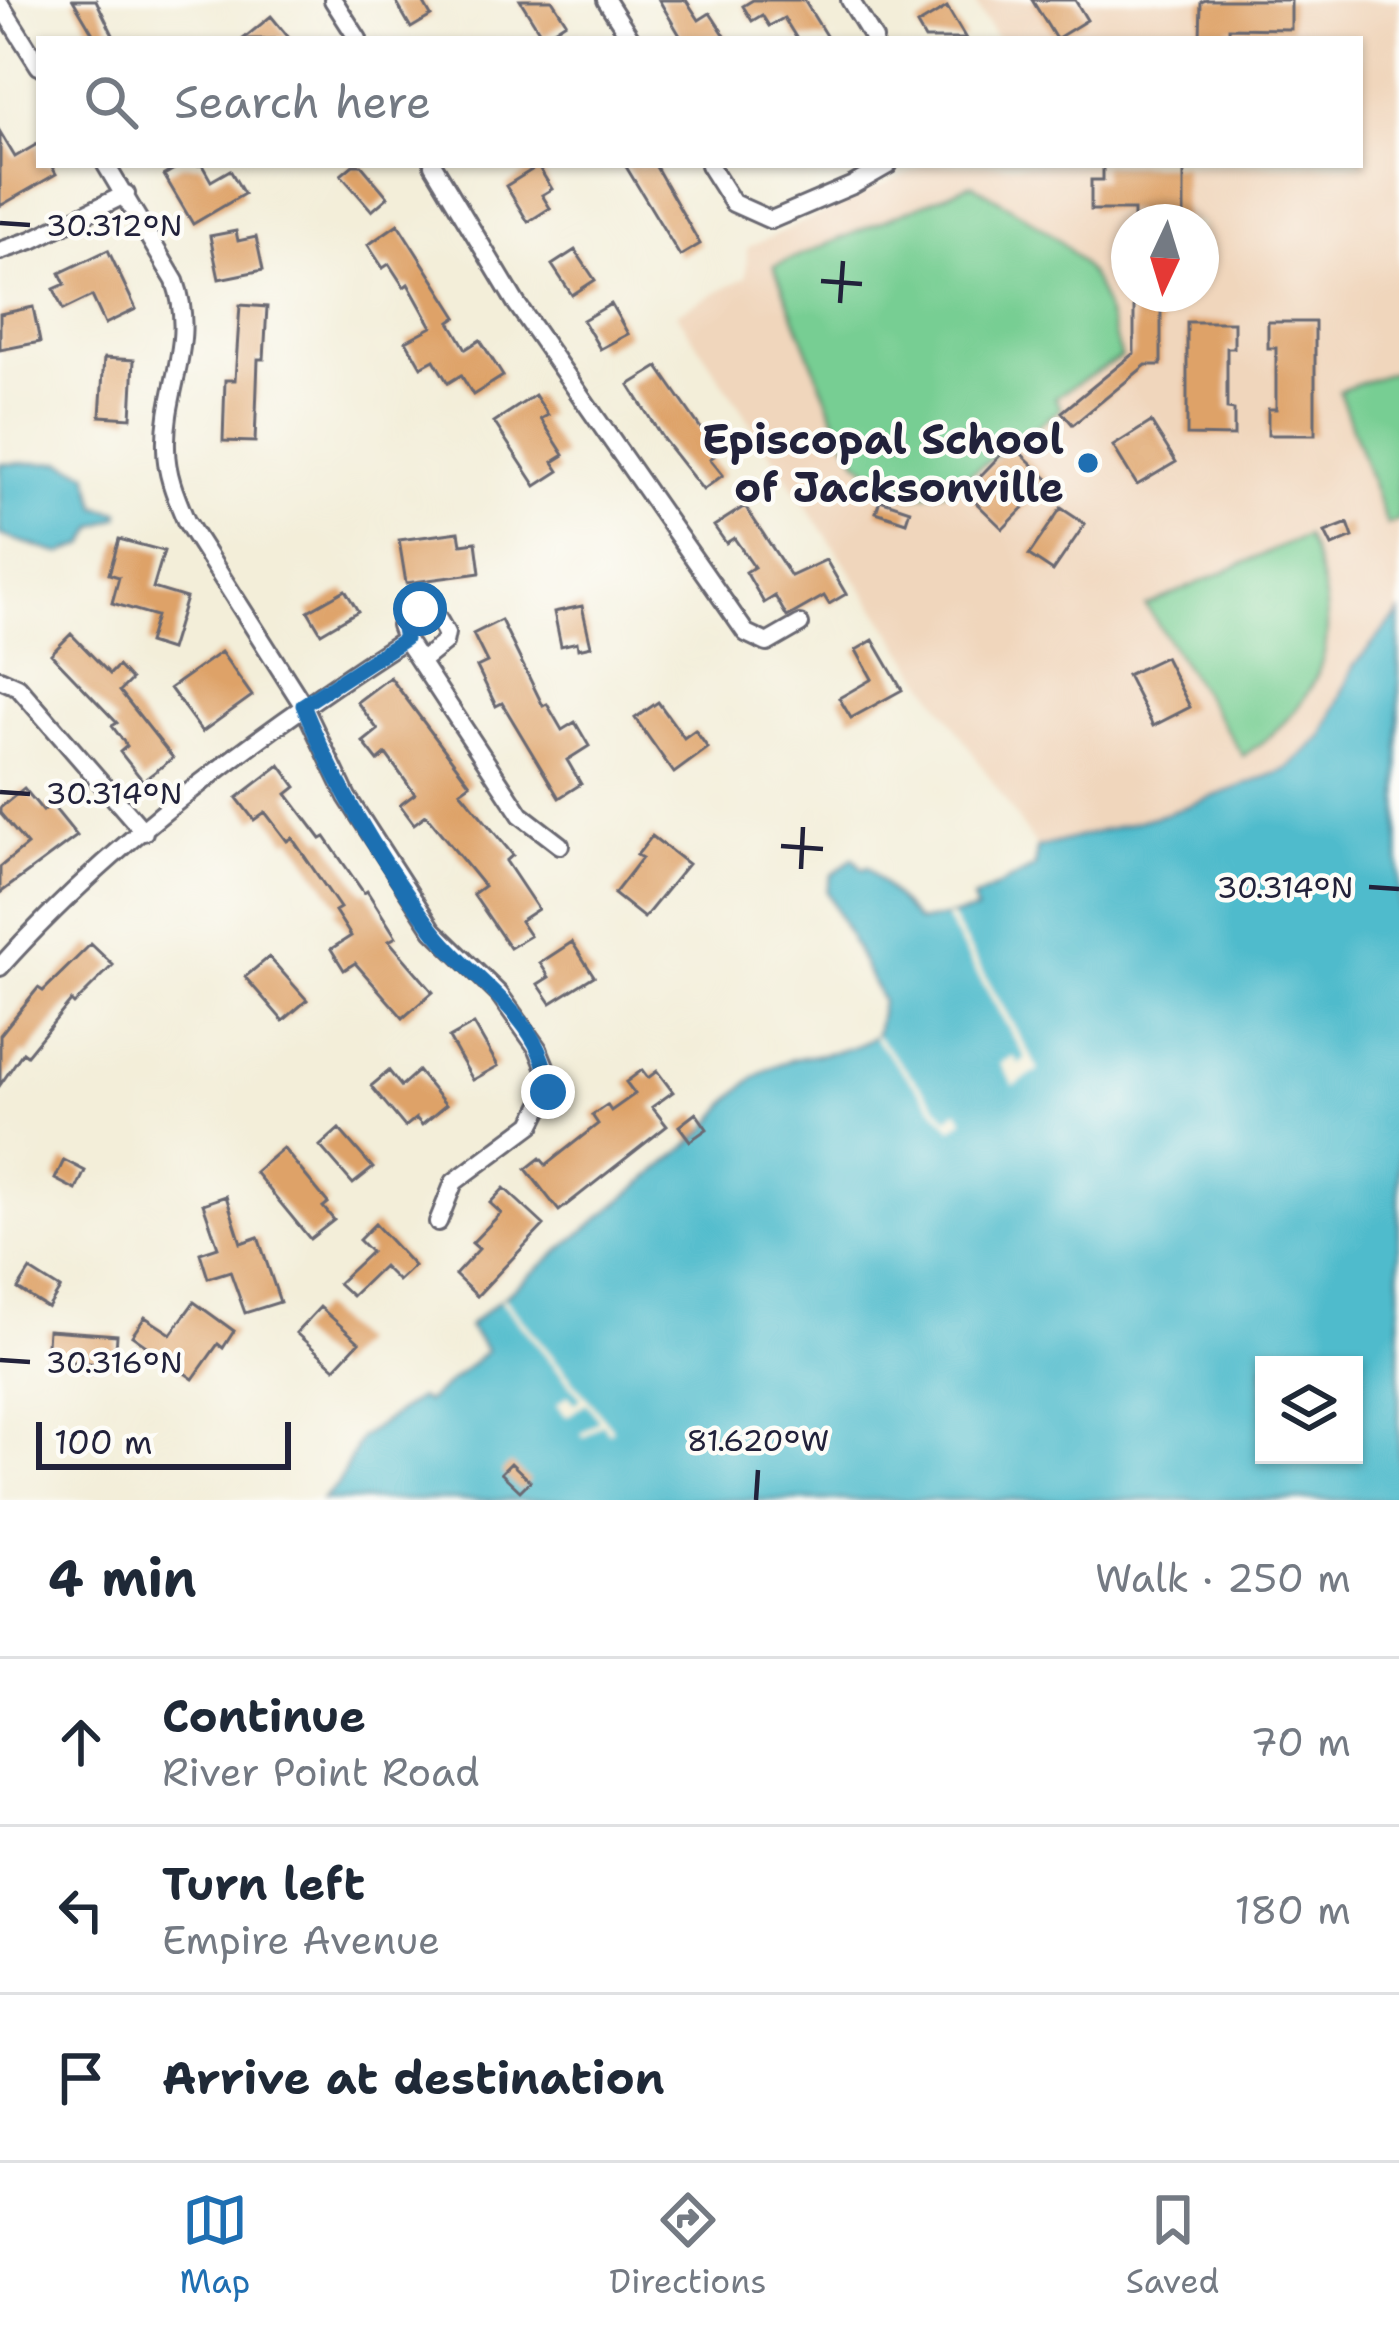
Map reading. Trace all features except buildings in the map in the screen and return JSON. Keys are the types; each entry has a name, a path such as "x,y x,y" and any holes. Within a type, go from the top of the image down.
{"street":[{"path":"333,0 356,36"},
{"path":"606,0 629,36"},
{"path":"850,0 872,36"},
{"path":"0,4 36,61"},
{"path":"108,168 182,301 184,346 165,446 174,494 186,520 303,705 347,797 433,930 500,994 548,1071 548,1092 532,1124 454,1182 438,1222"},
{"path":"435,168 516,303 746,633 766,643 800,624"},
{"path":"712,168 733,203 771,220 882,168"},
{"path":"0,250 32,240 126,194"},
{"path":"420,662 444,643 443,624 435,614 420,609 406,611 400,625 405,639 420,662 521,815 560,845"},
{"path":"0,967 29,934 144,832 303,705 405,639"},
{"path":"0,680 18,687 144,832"}],"shaded area":[{"name":"Episcopal School of Jacksonville","path":"973,0 1399,0 1399,613 1354,665 1322,737 1285,770 1169,813 1037,848 676,313 746,277 747,248 920,168 1363,168 1363,36 995,36"}],"green space":[{"path":"972,184 1072,252 1096,285 1121,357 1055,397 1061,409 946,491 911,496 896,492 857,460 839,429 774,266"},
{"path":"1399,370 1399,520 1387,525 1339,391"},
{"path":"1306,536 1326,602 1322,660 1295,710 1243,756 1146,606"}],"water":[{"path":"62,462 88,473 97,507 119,512 119,517 95,527 86,544 61,554 0,535 0,464"},
{"path":"1399,613 1399,1500 322,1500 338,1484 361,1437 419,1398 426,1402 487,1351 468,1326 706,1131 743,1087 779,1064 847,1049 876,1035 882,1001 827,891 832,875 853,858 863,869 868,867 918,922 977,911 973,899 1035,867 1037,848 1169,813 1285,770 1322,737 1354,665"}],"pier":[{"path":"951,916 1039,1070 1014,1086 1000,1064 1014,1056 1019,1064 1026,1059 945,917"},
{"path":"873,1037 948,1118 958,1109 964,1119 952,1129"},
{"path":"504,1297 613,1429 609,1433 602,1424 584,1438 581,1434 599,1420 586,1403 567,1417 556,1405 568,1395 575,1403 581,1398 500,1300"}],"place":[{"name":"Episcopal School of Jacksonville","path":"1088,463"}],"route":[{"path":"420,609 406,611 401,618 405,639 303,705 347,797 433,930 500,994 538,1049 548,1071 548,1092"}]}
